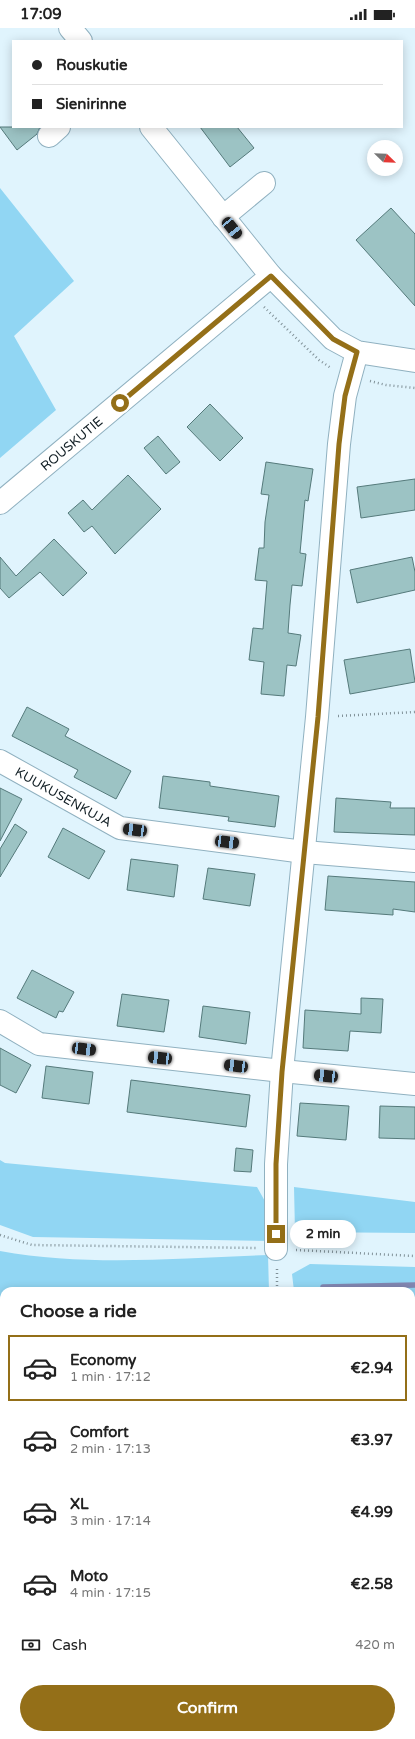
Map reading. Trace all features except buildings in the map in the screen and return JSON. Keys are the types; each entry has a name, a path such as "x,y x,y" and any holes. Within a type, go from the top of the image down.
{"street":[{"path":"70,28 80,40"},
{"path":"151,128 271,276 333,339 357,352 415,361"},
{"path":"223,217 264,183"},
{"name":"ROUSKUTIE","path":"0,503 271,276"},
{"path":"276,1249 276,1164 282,1072 318,717 339,444 345,396 357,352"},
{"name":"KUUKUSENKUJA","path":"0,761 120,828 304,852 415,861"},
{"path":"0,1021 39,1044 282,1072 415,1084"}],"path":[{"path":"318,717 415,712"},
{"path":"0,1235 32,1245 276,1249 415,1256"}],"shaded area":[{"path":"0,188 74,281 14,336 56,410 0,458"},
{"path":"0,1160 5,1163 257,1187 271,1212 274,1241 33,1237 0,1225"},
{"path":"294,1187 415,1202 415,1233 295,1232"},
{"path":"0,1251 66,1259 100,1260 268,1255 269,1287 0,1287"},
{"path":"310,1264 415,1267 415,1287 294,1287 292,1274"}],"waterway":[{"path":"323,1287 415,1285"}],"route":[{"path":"120,403 271,276 333,339 357,352 345,396 339,444 318,717 282,1072 276,1164 276,1234"}]}
